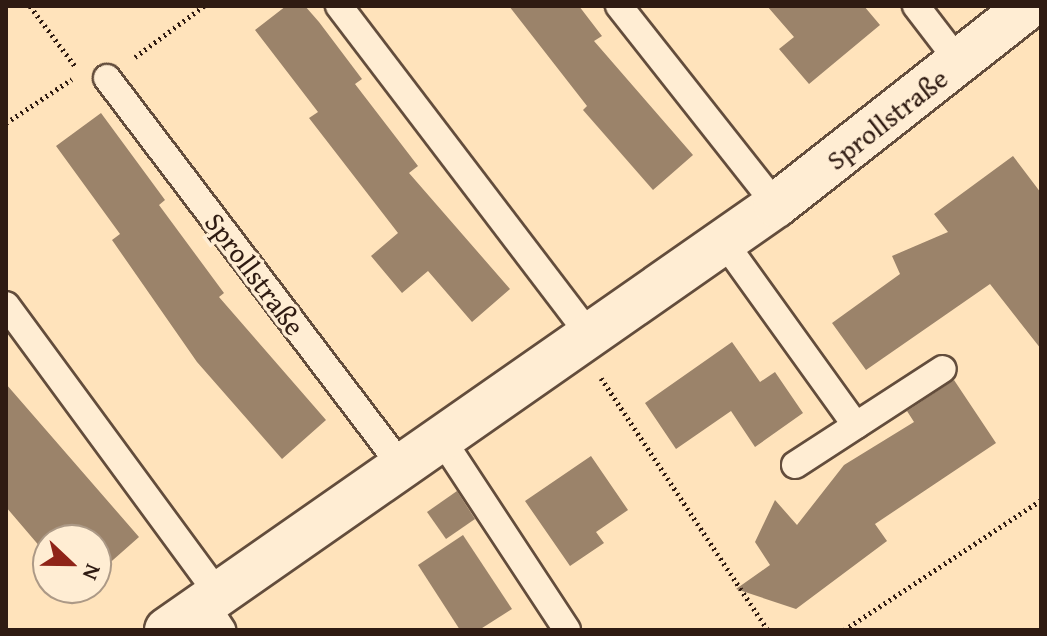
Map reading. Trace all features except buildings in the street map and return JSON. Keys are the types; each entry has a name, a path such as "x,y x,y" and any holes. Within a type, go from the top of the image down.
{"street":[{"name":"Sprollstraße","path":"167,630 216,610 404,469 776,205 1029,6"}],"lane":[{"path":"339,6 592,338"},
{"path":"619,6 776,205"},
{"name":"Sprollstraße","path":"916,6 959,62"},
{"name":"Sprollstraße","path":"94,76 404,469"},
{"path":"724,242 856,426"},
{"path":"6,305 216,610"},
{"path":"795,465 943,369"},
{"path":"443,441 567,630"}],"path":[{"path":"30,6 94,76"},
{"path":"603,385 768,630"},
{"path":"844,630 1041,500"}]}
